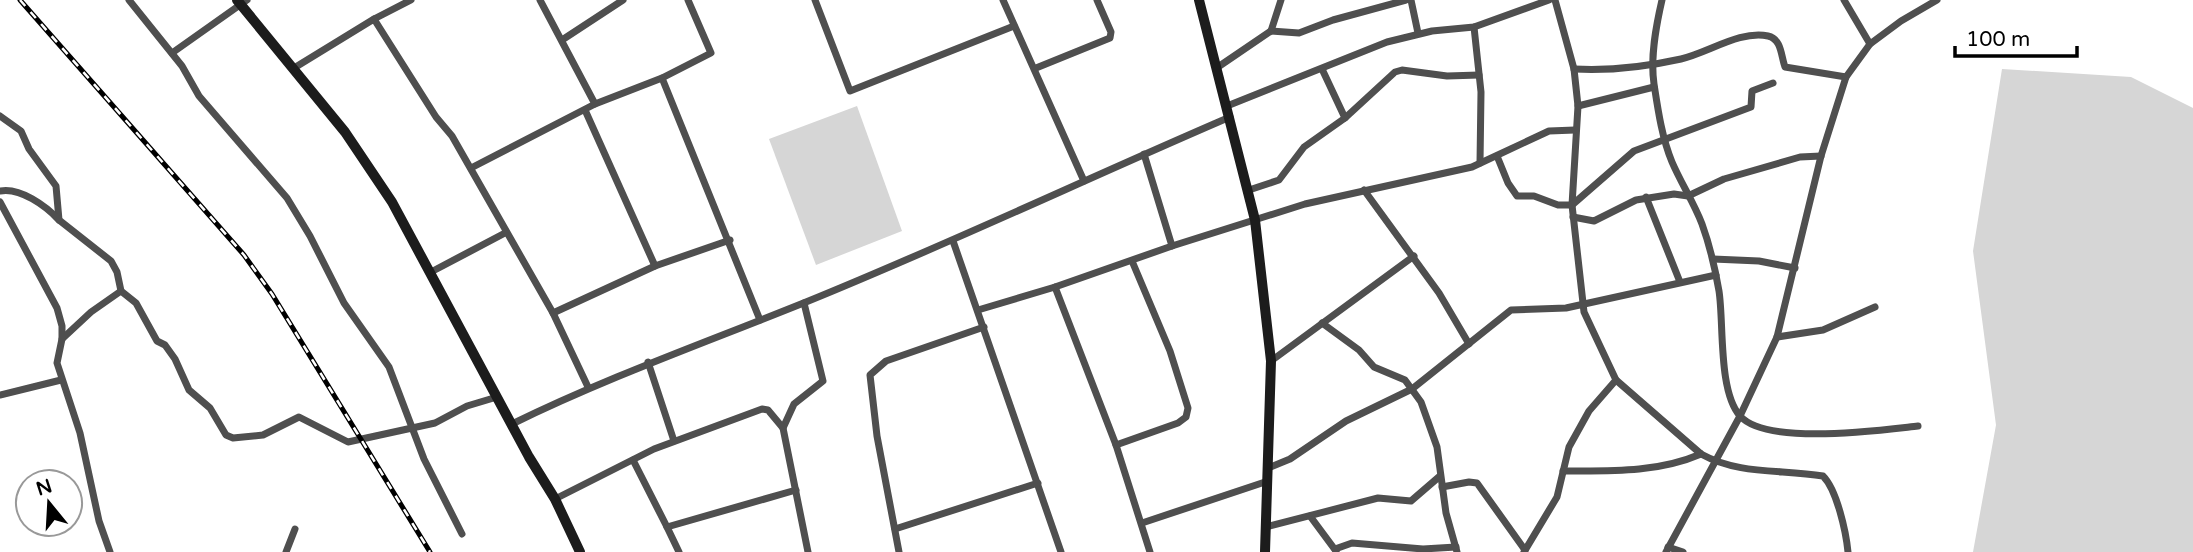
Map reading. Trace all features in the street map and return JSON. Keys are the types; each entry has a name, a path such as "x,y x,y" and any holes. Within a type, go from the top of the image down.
{"street":[{"path":"129,0 172,53 199,96 287,198 344,303 365,335 380,351 414,428 424,459 462,534"},
{"path":"294,68 374,19 411,0"},
{"path":"540,0 595,104"},
{"path":"562,40 623,0"},
{"path":"471,168 595,104 662,78 711,53 688,0"},
{"path":"815,0 850,91 1014,26"},
{"path":"1003,0 1036,68 1084,181"},
{"path":"1036,68 1110,38 1111,32 1097,0"},
{"path":"1199,0 1218,66 1255,220 1271,361 1265,552"},
{"path":"1271,31 1281,0"},
{"path":"1218,66 1271,31 1299,33 1332,20 1408,0 1418,33"},
{"path":"1227,106 1387,42 1418,33 1474,27 1549,0"},
{"path":"1555,0 1574,69 1578,106 1572,205 1583,304 1587,321 1616,380 1701,454 1716,462 1739,469 1823,476 1829,484 1843,524 1848,552"},
{"path":"1662,0 1652,64 1654,86 1665,139 1688,196 1702,222 1713,259 1722,354 1729,389 1740,416 1753,424 1795,433 1836,434 1918,426"},
{"path":"1843,0 1870,44"},
{"path":"1683,552 1667,550 1740,416 1777,337 1821,156 1846,77 1870,44 1901,21 1937,0"},
{"path":"172,53 241,2 345,132 393,202 555,499 580,552"},
{"path":"374,19 471,168 505,233 553,313 588,387"},
{"path":"1474,27 1479,75 1480,163"},
{"path":"1574,69 1620,70 1695,56 1747,37 1769,36 1778,43 1785,67 1846,77"},
{"path":"1322,69 1345,118"},
{"path":"1249,190 1279,180 1304,147 1345,118 1395,72 1402,70 1447,76 1479,75"},
{"path":"662,78 730,240 760,320"},
{"path":"1497,156 1508,183 1517,196 1534,196 1558,205 1572,205 1620,161 1649,144 1751,107 1752,91 1773,83"},
{"path":"1578,106 1654,86"},
{"path":"585,110 621,183 655,266"},
{"path":"0,116 21,131 29,149 56,186 59,220"},
{"path":"512,424 588,387 648,362 804,303 953,241 1230,117"},
{"path":"978,310 1255,220 1364,190 1428,178 1480,163 1549,131 1575,130"},
{"path":"1144,154 1172,246"},
{"path":"1573,217 1601,220 1646,197 1688,196 1724,179 1800,157 1821,156"},
{"path":"1364,190 1414,256 1469,344"},
{"path":"0,191 10,191 40,202 111,261 117,272 121,291 136,303 157,341 165,345 175,359 189,390 210,408 226,435 233,438 263,435 299,417 348,442 435,423 467,406 497,397"},
{"path":"1646,197 1680,282"},
{"path":"0,202 57,308 62,339 57,363 80,433 99,521 110,552"},
{"path":"431,272 505,233"},
{"path":"553,313 655,266 730,240"},
{"path":"953,241 1061,552"},
{"path":"1271,361 1414,256"},
{"path":"1713,259 1759,261 1795,268"},
{"path":"1116,445 1178,423 1186,418 1188,408 1170,351 1132,261"},
{"path":"1268,468 1290,459 1321,435 1346,421 1412,389 1511,310 1566,308 1716,275"},
{"path":"1055,287 1116,445 1150,552"},
{"path":"62,339 91,312 121,291"},
{"path":"783,428 794,404 823,381 804,303"},
{"path":"1777,337 1823,330 1875,307"},
{"path":"1310,516 1335,550 1352,542 1406,550 1457,550 1428,415 1405,380 1374,367 1359,350 1322,323"},
{"path":"899,552 877,436 870,375 886,361 984,327"},
{"path":"648,362 674,441"},
{"path":"0,395 61,380"},
{"path":"1442,487 1469,482 1477,484 1525,551 1542,527 1557,497 1569,447 1589,411 1616,380"},
{"path":"555,499 674,441 762,409 768,410 783,428 808,552"},
{"path":"1563,471 1630,470 1679,463 1701,454"},
{"path":"632,460 679,552"},
{"path":"1266,527 1378,498 1411,501 1440,476"},
{"path":"1142,523 1268,481"},
{"path":"895,529 1038,483"},
{"path":"667,527 796,490"},
{"path":"286,552 295,529"}],"shaded area":[{"path":"2002,69 2131,77 2193,108 2193,552 1973,552 1996,425 1973,251"},
{"path":"857,106 902,231 816,265 769,139"}],"railway":[{"path":"20,0 244,255 272,294 430,552"}]}
